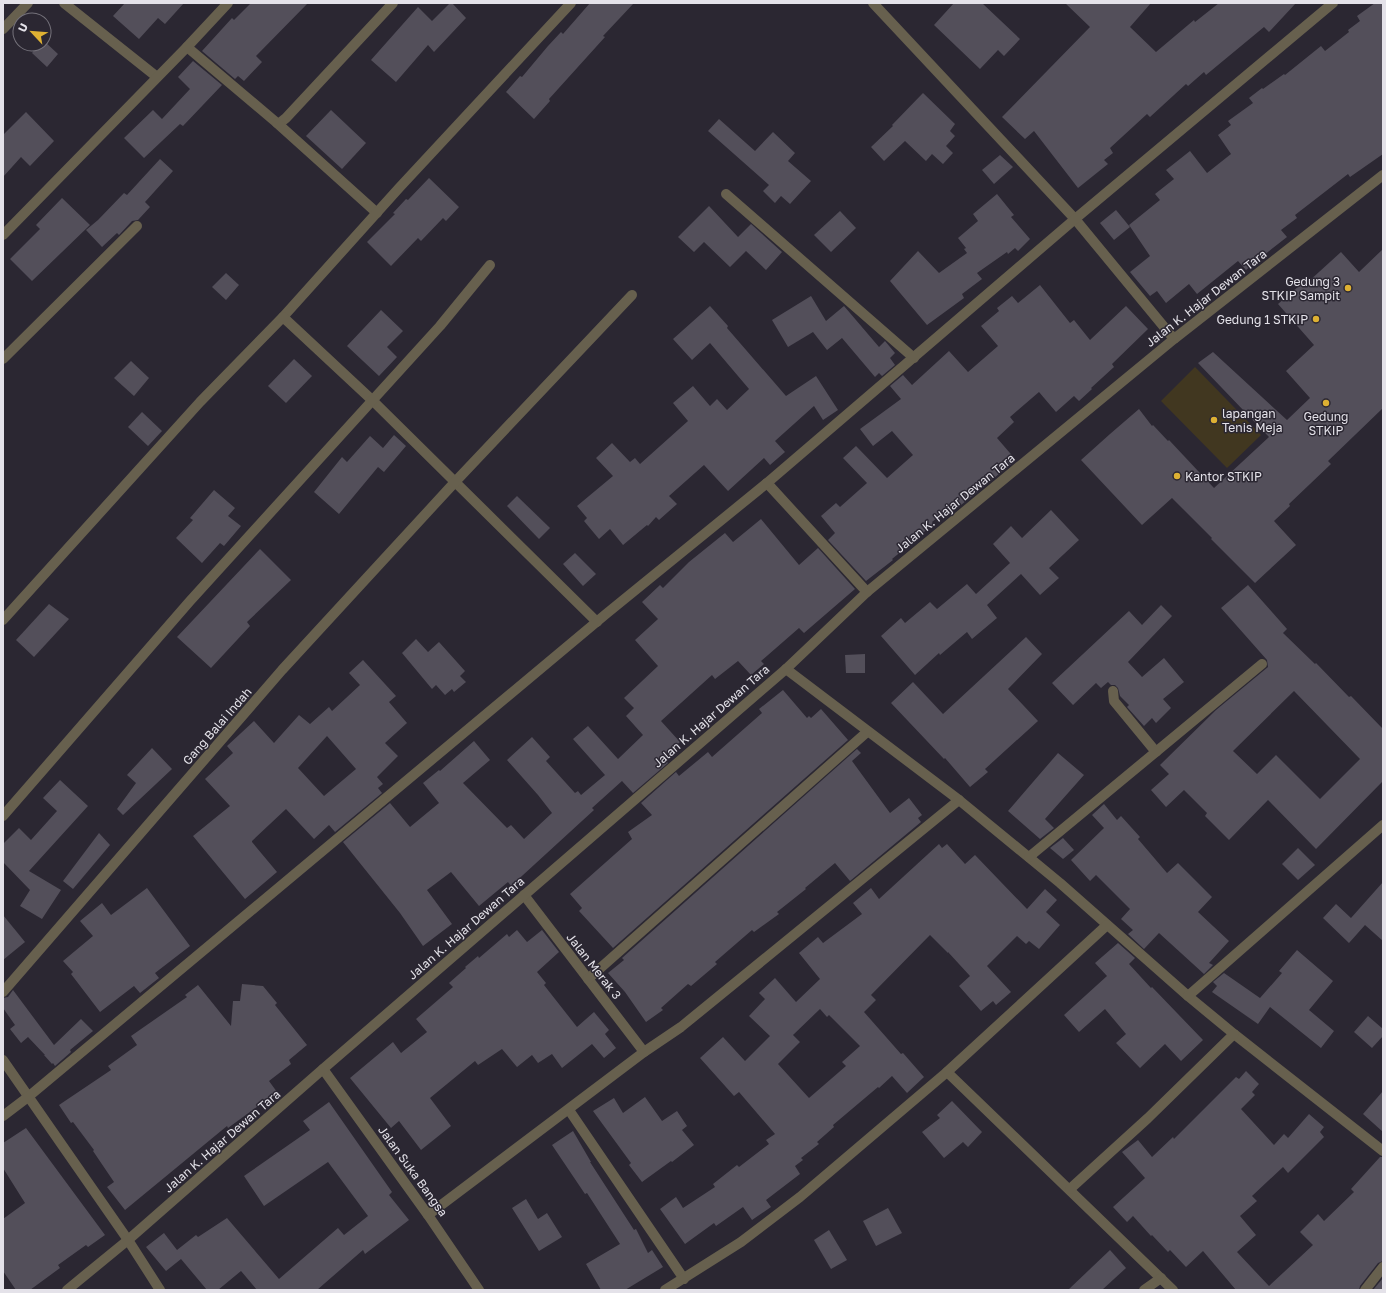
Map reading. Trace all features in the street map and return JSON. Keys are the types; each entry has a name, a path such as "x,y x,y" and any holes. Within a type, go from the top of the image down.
{"street":[{"path":"3,29 28,3"},
{"path":"64,3 157,77"},
{"path":"3,235 187,47 228,3"},
{"path":"277,123 282,122 286,118 393,3"},
{"path":"3,620 200,402 283,316 571,3"},
{"path":"3,1116 28,1097 597,622 766,483 1075,219 1333,3"},
{"path":"877,5 1075,219 1174,340"},
{"path":"187,47 277,123 377,213"},
{"name":"Jalan K. Hajar Dewan Tara","path":"67,1290 128,1240 323,1069 786,669 866,592 1174,340 1383,175"},
{"path":"726,194 914,358"},
{"path":"3,359 137,226"},
{"path":"3,816 190,601 440,326 490,265"},
{"name":"Gang Balai Indah","path":"3,992 282,670 632,295"},
{"path":"283,316 372,400 597,622"},
{"path":"766,483 866,592"},
{"path":"1029,857 1262,664"},
{"path":"786,669 867,732 960,800 1060,883 1188,996 1234,1034 1382,1147"},
{"path":"1112,691 1114,701 1156,752"},
{"path":"588,978 867,732"},
{"path":"428,1215 644,1052 681,1028 960,800"},
{"path":"1188,996 1383,825"},
{"name":"Jalan Merak 3","path":"524,895 644,1052"},
{"path":"665,1290 741,1242 800,1198 947,1072 1107,925"},
{"path":"1070,1189 1148,1118 1234,1034"},
{"path":"3,1060 128,1240 160,1290"},
{"name":"Jalan Suka Bangsa","path":"323,1069 428,1215 479,1290"},
{"path":"947,1072 1173,1290"},
{"path":"569,1110 684,1279"},
{"path":"1365,1290 1383,1267"},
{"path":"1144,1290 1160,1278"}],"shaded area":[{"name":"lapangan Tenis Meja","path":"1195,367 1261,435 1227,468 1161,401"}],"building":[{"path":"125,3 184,3 165,24 158,18 139,39 113,16"},
{"path":"251,3 308,3 256,56 262,62 244,81 238,76 235,79 202,51 232,18 234,20"},
{"path":"450,3 452,3 466,18 434,52 428,45 396,82 371,60 418,7 432,21"},
{"path":"590,3 634,3 603,36 605,37 549,99 550,101 534,119 506,92 520,76 522,77 561,32 563,34"},
{"path":"954,3 982,3 1020,39 1004,56 998,50 980,69 934,25"},
{"path":"1065,3 1151,3 1130,27 1156,52 1194,20 1195,22 1219,3 1296,3 1269,32 1264,27 1206,75 1204,72 1188,86 1186,84 1150,117 1147,114 1110,148 1113,153 1104,160 1108,164 1078,188 1034,131 1025,139 1002,117 1090,27"},
{"path":"1375,3 1383,3 1383,154 1350,177 1348,174 1295,215 1297,218 1281,230 1287,237 1246,270 1238,261 1197,294 1189,284 1166,303 1157,291 1150,296 1130,272 1150,256 1129,225 1160,200 1155,194 1174,179 1166,170 1190,151 1207,173 1231,154 1218,135 1231,125 1228,121 1253,103 1249,98 1262,88 1263,89 1284,74 1285,75 1321,46 1325,51 1360,21 1357,16"},
{"path":"52,48 58,54 47,67 32,53 52,52"},
{"path":"193,61 222,85 183,126 180,124 144,158 124,138 153,110 162,119 190,89 178,77"},
{"path":"923,93 955,124 950,131 955,136 946,146 953,153 943,164 932,154 926,161 905,141 884,161 871,147 893,126 892,125"},
{"path":"331,110 366,143 342,169 306,136"},
{"path":"26,112 54,141 30,166 21,157 3,177 3,135"},
{"path":"719,119 755,151 773,132 795,153 788,161 811,181 790,204 781,196 775,203 763,191 769,185 708,131"},
{"path":"1000,155 1013,167 994,184 982,170"},
{"path":"160,159 173,171 145,202 150,207 138,220 132,221 119,235 117,233 102,247 86,230 98,220 124,193 127,195"},
{"path":"429,178 459,207 446,221 443,218 421,241 418,238 391,266 367,242 395,214 393,213 406,199 408,200"},
{"path":"997,194 1014,215 1011,217 1030,239 1018,251 1015,248 1008,254 1007,252 977,273 982,279 962,294 964,298 927,325 890,281 918,251 939,273 967,253 964,249 966,248 958,238 978,221 973,214"},
{"path":"62,198 90,225 32,281 10,259 40,229 36,225"},
{"path":"709,206 738,237 751,224 782,252 766,270 746,251 730,267 704,242 694,252 678,237"},
{"path":"1116,210 1130,227 1114,240 1100,223"},
{"path":"840,211 856,228 831,252 814,235"},
{"path":"1383,249 1383,408 1328,461 1331,464 1289,504 1290,506 1274,521 1296,545 1255,583 1172,498 1142,525 1081,460 1139,409 1152,426 1153,425 1168,441 1169,440 1214,488 1269,437 1198,363 1213,352 1287,420 1310,398 1286,371 1314,345 1278,304 1306,280 1308,282 1341,252 1359,272"},
{"path":"226,273 239,285 226,300 212,287"},
{"path":"1040,285 1070,323 1074,320 1090,340 1126,306 1148,329 1112,364 1114,367 1079,401 1074,396 1056,412 1039,392 1010,417 1014,422 997,438 1016,460 961,505 958,501 932,522 934,525 918,536 919,537 892,559 893,560 866,581 828,540 835,533 821,516 836,503 840,507 867,483 843,458 856,446 887,478 913,455 892,431 873,446 860,429 901,399 890,386 903,375 912,385 949,351 968,372 998,346 981,326 999,311 997,308 1012,296 1018,303"},
{"path":"811,296 826,321 844,306 879,347 885,341 895,353 890,358 895,365 882,376 879,373 875,377 842,338 827,350 813,332 788,347 772,320"},
{"path":"710,306 728,326 727,328 786,396 816,376 838,410 823,420 814,406 775,441 785,452 770,465 764,458 728,491 704,465 669,496 677,504 659,520 656,517 648,526 647,525 623,545 610,529 599,539 584,521 587,518 577,506 613,476 596,458 612,443 630,462 635,458 640,464 688,421 673,403 693,386 710,406 717,399 727,410 749,389 710,343 692,360 673,339"},
{"path":"381,310 403,331 387,347 397,357 379,376 347,346"},
{"path":"294,359 312,376 286,403 268,386"},
{"path":"131,361 149,378 134,396 114,378"},
{"path":"142,412 162,431 148,446 128,427"},
{"path":"394,435 406,446 384,472 378,467 339,514 314,492 342,457 347,462 370,436 383,448"},
{"path":"214,490 235,508 228,516 241,526 224,546 220,543 202,563 176,538 193,520 190,518"},
{"path":"517,496 550,528 539,539 507,506"},
{"path":"1051,510 1079,540 1049,568 1059,578 1040,595 1021,574 987,605 997,618 972,639 967,632 940,655 939,653 915,675 881,636 901,618 905,623 930,602 937,609 967,584 976,594 1010,563 993,544 1011,526 1022,538"},
{"path":"761,519 799,565 818,548 855,589 804,633 799,628 761,661 764,664 751,675 738,661 715,679 712,675 661,721 680,742 663,758 668,763 633,793 622,781 592,808 594,810 511,886 508,882 479,906 451,872 427,890 452,924 423,946 400,913 343,842 390,803 410,827 439,803 423,783 439,770 440,771 474,741 490,760 463,783 507,828 511,825 524,839 552,813 507,760 532,737 550,757 546,761 575,793 578,791 581,795 605,775 573,739 588,726 618,759 643,735 626,716 634,708 624,698 658,666 635,640 658,619 642,602 660,585 663,588 689,562 725,533 733,542"},
{"path":"260,549 291,580 247,622 250,626 211,668 177,637"},
{"path":"575,553 596,574 583,586 563,564"},
{"path":"1248,585 1287,629 1283,633 1315,664 1316,663 1349,697 1351,696 1383,729 1383,781 1316,849 1268,800 1229,840 1205,816 1207,813 1184,790 1166,807 1151,790 1169,774 1160,765 1216,710 1268,667 1267,660 1221,608","holes":["1294,691 1360,759 1320,799 1276,755 1257,774 1233,751"]},
{"path":"49,604 69,619 34,657 16,640"},
{"path":"1161,605 1172,616 1128,662 1142,677 1164,658 1184,682 1163,699 1171,708 1156,723 1152,718 1144,726 1127,707 1129,705 1120,696 1118,688 1108,682 1101,688 1096,683 1073,705 1052,683 1129,611 1142,625"},
{"path":"1026,637 1042,654 1008,689 1038,721 985,769 988,772 970,787 945,758 944,759 891,703 913,682 943,714"},
{"path":"416,639 428,652 439,642 465,671 460,676 466,682 454,692 452,689 445,695 436,685 432,689 402,653"},
{"path":"865,654 865,673 846,673 845,655"},
{"path":"363,660 396,696 389,702 407,723 385,743 398,756 377,777 383,784 378,788 382,793 335,832 329,825 314,839 286,809 252,841 277,872 245,899 193,836 230,806 205,779 233,753 227,746 254,721 274,743 299,715 310,724 329,707 332,711 360,685 349,673","holes":["327,736 356,769 324,796 298,768"]},
{"path":"783,690 807,718 809,716 811,718 821,709 848,740 613,948 579,911 582,908 570,894 632,839 628,832 652,815 641,803 676,772 679,776 708,752 712,757 762,713 759,709"},
{"path":"152,748 172,769 123,815 117,809 136,783 127,775"},
{"path":"857,749 861,753 852,761 890,813 909,798 922,815 918,818 921,822 850,881 835,863 777,912 779,914 754,932 752,930 715,962 717,964 691,986 688,984 661,1008 663,1010 646,1022 625,992 608,973 624,960 622,958"},
{"path":"1058,753 1084,775 1045,819 1054,828 1040,839 1008,811"},
{"path":"60,780 88,806 29,871 61,890 42,919 20,906 30,890 3,862 3,844 19,828 31,840 57,811 43,798"},
{"path":"1104,804 1117,820 1121,816 1140,837 1138,839 1167,873 1178,863 1212,897 1198,912 1229,941 1209,963 1213,965 1204,974 1159,933 1144,949 1128,934 1133,930 1121,919 1130,909 1096,875 1090,881 1071,860 1104,828 1092,815"},
{"path":"99,833 110,845 73,889 63,881"},
{"path":"1063,838 1074,850 1063,859 1050,848"},
{"path":"939,844 942,848 947,844 965,864 975,855 1027,909 1045,889 1057,900 1046,912 1060,925 1039,949 1029,941 1026,944 1017,936 987,966 1011,992 996,1005 993,1001 981,1011 959,986 970,976 930,935 871,995 876,1000 864,1012 901,1054 903,1053 924,1077 907,1093 892,1076 833,1125 834,1127 817,1142 819,1144 801,1158 803,1160 795,1166 800,1174 766,1200 771,1207 752,1220 743,1207 716,1226 714,1223 685,1244 660,1209 676,1197 683,1208 715,1187 713,1184 737,1165 739,1167 769,1144 766,1140 775,1134 739,1092 734,1096 700,1058 723,1037 745,1061 770,1036 749,1016 765,999 759,993 775,978 796,1002 820,979 799,953 818,937 823,943 862,914 853,903 871,888 879,899","holes":["820,1009 827,1017 829,1015 860,1046 842,1062 846,1066 809,1098 778,1064 800,1042 793,1035"]},
{"path":"1298,848 1315,865 1298,880 1282,864"},
{"path":"1383,882 1383,941 1365,925 1349,943 1323,918 1336,904 1351,918"},
{"path":"147,888 190,946 155,973 159,978 140,993 134,986 100,1012 71,974 73,972 63,961 93,936 80,921 102,903 111,915"},
{"path":"3,915 25,942 3,960"},
{"path":"517,930 527,942 542,930 559,952 537,972 546,983 544,985 577,1027 594,1012 609,1030 605,1034 616,1048 604,1058 592,1044 562,1068 552,1054 538,1063 532,1055 517,1067 502,1049 478,1065 475,1061 430,1098 451,1126 421,1150 399,1121 391,1128 350,1078 393,1042 401,1053 427,1032 416,1019 453,987 449,983 466,968 465,967 478,956 479,958 507,934 509,937"},
{"path":"1118,943 1135,958 1129,964 1203,1040 1181,1061 1165,1044 1140,1068 1116,1043 1126,1034 1105,1009 1079,1032 1064,1015 1107,976 1095,963"},
{"path":"1297,950 1333,981 1309,1010 1334,1031 1321,1048 1270,1007 1258,1024 1212,992 1217,986 1213,982 1224,973 1260,998 1282,973 1279,971"},
{"path":"242,984 263,986 277,1003 275,1005 307,1045 289,1060 291,1064 269,1081 277,1092 228,1128 227,1126 125,1210 107,1187 114,1182 93,1151 94,1150 73,1122 71,1123 59,1105 111,1070 108,1066 137,1045 131,1036 187,997 185,995 198,985 231,1026 233,1001 240,1001"},
{"path":"13,990 54,1045 81,1019 93,1031 70,1050 71,1052 55,1066 28,1037 21,1043 10,1029 15,1025 3,1008 3,998 8,997"},
{"path":"1368,1016 1383,1029 1383,1036 1372,1048 1354,1032"},
{"path":"1246,1071 1259,1084 1252,1092 1255,1095 1241,1109 1274,1145 1284,1134 1288,1138 1309,1114 1324,1127 1320,1132 1324,1137 1288,1173 1283,1167 1252,1196 1257,1201 1240,1216 1256,1235 1237,1252 1269,1286 1313,1245 1300,1232 1318,1214 1324,1221 1354,1192 1351,1189 1380,1157 1383,1157 1383,1261 1378,1263 1360,1286 1359,1290 1236,1290 1203,1251 1186,1267 1170,1250 1168,1252 1152,1235 1151,1236 1133,1216 1127,1222 1113,1207 1145,1178 1122,1152 1138,1140 1152,1157 1173,1137 1174,1139 1236,1077 1239,1079"},
{"path":"1383,1091 1383,1132 1363,1114"},
{"path":"645,1097 662,1121 677,1111 687,1126 682,1130 694,1145 642,1182 629,1165 631,1163 593,1111 614,1098 623,1113"},
{"path":"952,1101 982,1132 968,1147 963,1142 944,1158 922,1132 940,1118 937,1115"},
{"path":"329,1102 392,1192 389,1195 409,1220 365,1254 363,1250 317,1290 257,1290 241,1271 218,1290 207,1290 181,1259 166,1271 146,1247 164,1233 177,1250 196,1235 198,1237 227,1218 279,1279 338,1228 344,1235 368,1216 328,1162 264,1206 244,1176 310,1130 303,1121"},
{"path":"26,1128 105,1235 88,1247 86,1245 58,1265 60,1268 30,1290 16,1290 3,1271 3,1219 25,1203 3,1168 3,1143"},
{"path":"573,1131 590,1162 634,1230 636,1229 648,1253 652,1250 663,1267 625,1290 601,1290 586,1264 620,1244 587,1193 585,1194 552,1145"},
{"path":"526,1199 538,1219 547,1213 562,1237 539,1251 512,1208"},
{"path":"888,1208 902,1233 876,1246 863,1221"},
{"path":"829,1230 847,1260 831,1269 814,1240"},
{"path":"1110,1250 1126,1268 1102,1290 1068,1290"},
{"path":"1383,1278 1383,1290 1373,1290"}],"place":[{"name":"Gedung 3 STKIP Sampit","path":"1348,288"},
{"name":"Gedung 1 STKIP","path":"1316,319"},
{"name":"Gedung STKIP","path":"1326,403"},
{"name":"lapangan Tenis Meja","path":"1214,420"},
{"name":"Kantor STKIP","path":"1177,476"}]}
